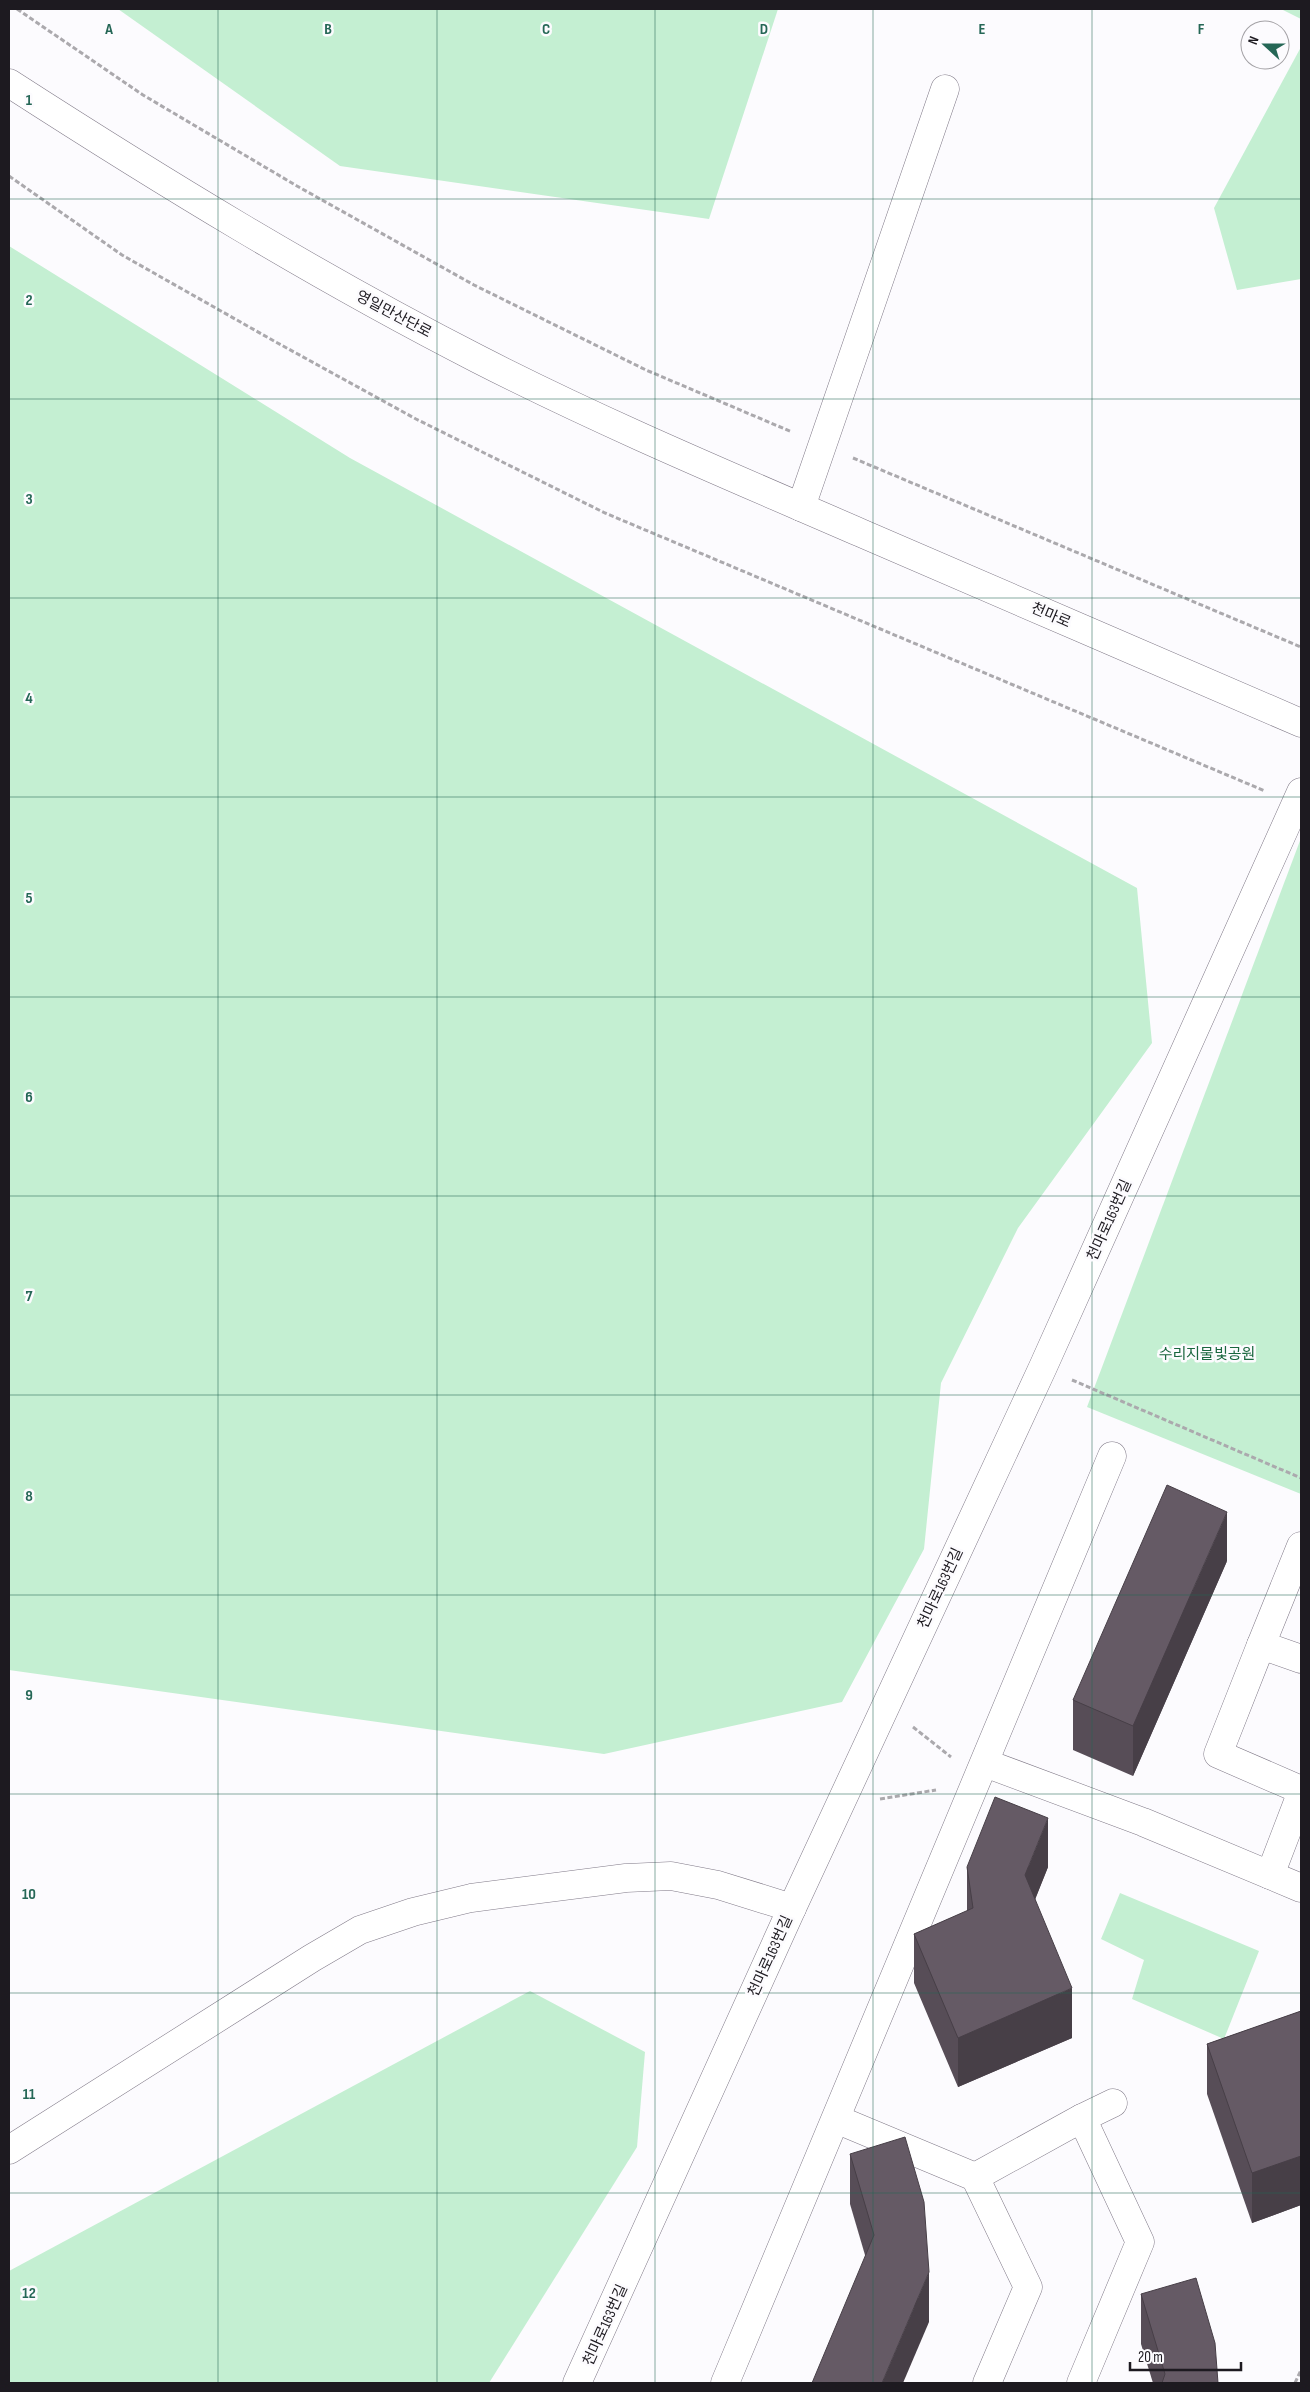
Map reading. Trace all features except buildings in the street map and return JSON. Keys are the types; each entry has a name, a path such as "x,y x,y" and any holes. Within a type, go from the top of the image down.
{"street":[{"name":"영일만산단로","path":"9,83 133,163 361,297 480,359 615,425 801,507"},
{"path":"801,507 945,89"},
{"name":"천마로","path":"801,507 1301,723"},
{"name":"천마로163번길","path":"577,2383 792,1908 1043,1367 1301,792"},
{"path":"725,2383 1112,1456"},
{"path":"1301,1546 1218,1754 1301,1790"},
{"path":"1261,1645 1301,1659"},
{"path":"985,1763 1143,1822 1301,1888"},
{"path":"1270,1875 1301,1794"},
{"path":"9,2150 312,1958 360,1930 413,1912 471,1898 626,1878 671,1876 718,1885 792,1908"},
{"path":"975,2178 1082,2118 1113,2103"},
{"path":"1081,2383 1140,2242 1082,2118"},
{"path":"836,2119 975,2178 1028,2287 987,2383"}],"path":[{"path":"17,9 142,95 297,186 474,285 646,370 1301,647"},
{"path":"9,176 122,255 274,341 416,419 605,513 1265,791"},
{"path":"1043,1367 1301,1478"},
{"path":"886,1705 953,1758 950,1765"},
{"path":"840,1805 939,1789"},
{"path":"1296,2383 1301,2370"}],"green space":[{"path":"118,9 778,9 709,219 340,166"},
{"path":"1281,9 1301,9 1301,19"},
{"path":"1301,47 1301,279 1237,290 1214,208"},
{"path":"9,246 350,458 1137,888 1152,1043 1018,1228 941,1383 924,1549 842,1702 604,1754 9,1670"},
{"name":"수리지물빛공원","path":"1301,838 1301,1494 1087,1407"},
{"path":"1120,1893 1259,1951 1224,2039 1132,1999 1144,1960 1101,1939"},
{"path":"530,1991 645,2052 637,2147 489,2383 9,2383 9,2271"}]}
